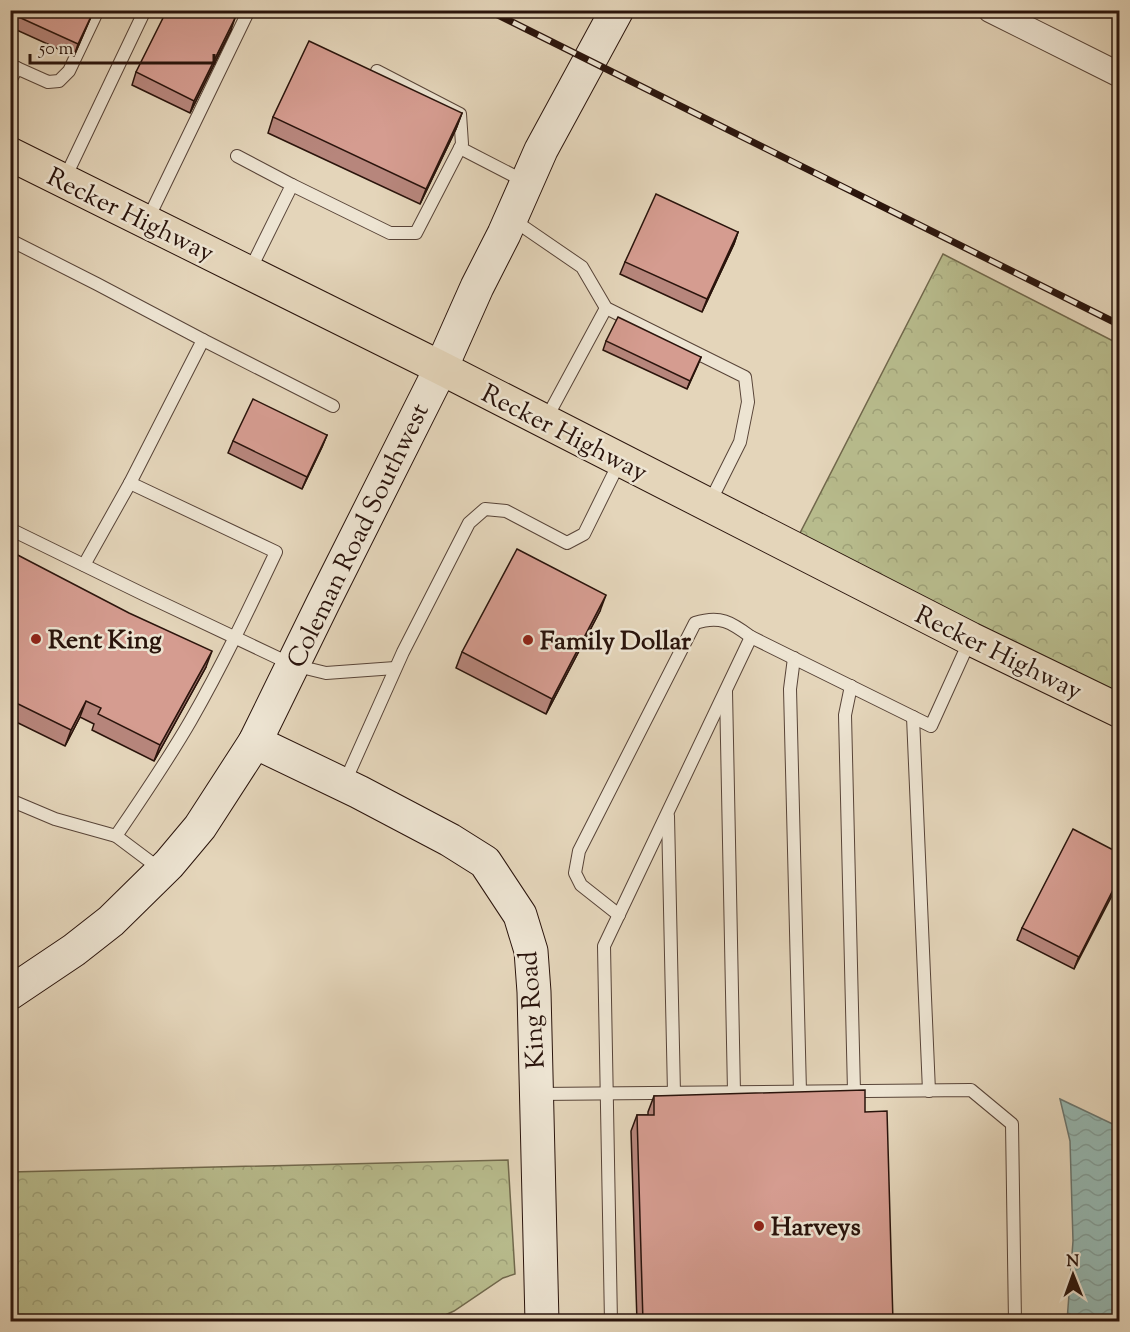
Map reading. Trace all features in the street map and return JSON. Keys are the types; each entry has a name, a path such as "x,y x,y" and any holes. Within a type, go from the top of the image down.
{"main road":[{"name":"Recker Highway","path":"13,161 64,181 441,368 971,639 1119,711"}],"street":[{"name":"Coleman Road Southwest","path":"10,993 75,950 111,921 169,864 200,826 255,742 441,368 541,150 617,10"},
{"path":"990,10 1119,75"},
{"name":"King Road","path":"255,742 450,840 485,862 520,915 531,951 534,992 542,1322"}],"lane":[{"path":"10,81 14,66 48,82 59,81 69,71 98,10"},
{"path":"64,181 145,10"},
{"path":"146,222 249,10"},
{"path":"237,156 390,233 416,233 462,144 460,114 376,70"},
{"path":"460,148 527,182"},
{"path":"249,273 292,184"},
{"path":"511,218 582,267 606,308 745,377 748,402 740,442 708,505"},
{"path":"10,240 333,406"},
{"path":"544,421 606,308"},
{"path":"84,565 130,483 202,339"},
{"path":"344,785 395,668 469,523 485,508 506,511 567,543 584,534 620,460"},
{"path":"116,836 191,719 236,638 276,552 130,483"},
{"path":"10,529 293,665 326,673 395,668"},
{"path":"619,915 581,885 575,873 579,851 695,623 718,619 733,623 751,637 931,726 971,639"},
{"path":"611,1322 604,946 751,637"},
{"path":"794,658 790,689 800,1092"},
{"path":"851,686 845,715 854,1091"},
{"path":"726,689 734,1092"},
{"path":"913,717 929,1091"},
{"path":"10,800 55,819 116,836 162,871"},
{"path":"668,811 674,1093"},
{"path":"536,1094 971,1090 1012,1124 1015,1322"}],"green space":[{"path":"943,254 1119,344 1120,690 1117,694 799,535"},
{"path":"508,1160 515,1274 503,1278 454,1311 432,1321 11,1321 11,1172"}],"water":[{"path":"1060,1099 1119,1127 1119,1321 1067,1321 1073,1241 1070,1141"}],"building":[{"path":"13,10 94,10 78,44 12,14"},
{"path":"167,10 220,10 235,18 194,101 136,72"},
{"path":"309,41 462,113 426,189 273,117"},
{"path":"656,194 738,232 707,299 625,262"},
{"path":"618,317 701,357 690,381 606,341"},
{"path":"253,399 327,435 307,477 233,441"},
{"name":"Family Dollar","path":"517,549 606,595 552,699 462,652"},
{"path":"10,551 129,613 212,651 160,745 98,714 101,708 86,701 71,730 10,700"},
{"path":"1073,829 1119,853 1119,878 1079,957 1022,928"},
{"name":"Harveys","path":"865,1090 865,1112 887,1111 893,1322 643,1322 637,1115 654,1115 654,1096"}],"railway":[{"path":"488,10 1120,325"}],"place":[{"name":"Rent King","path":"36,639"},
{"name":"Family Dollar","path":"528,640"},
{"name":"Harveys","path":"759,1226"}]}
